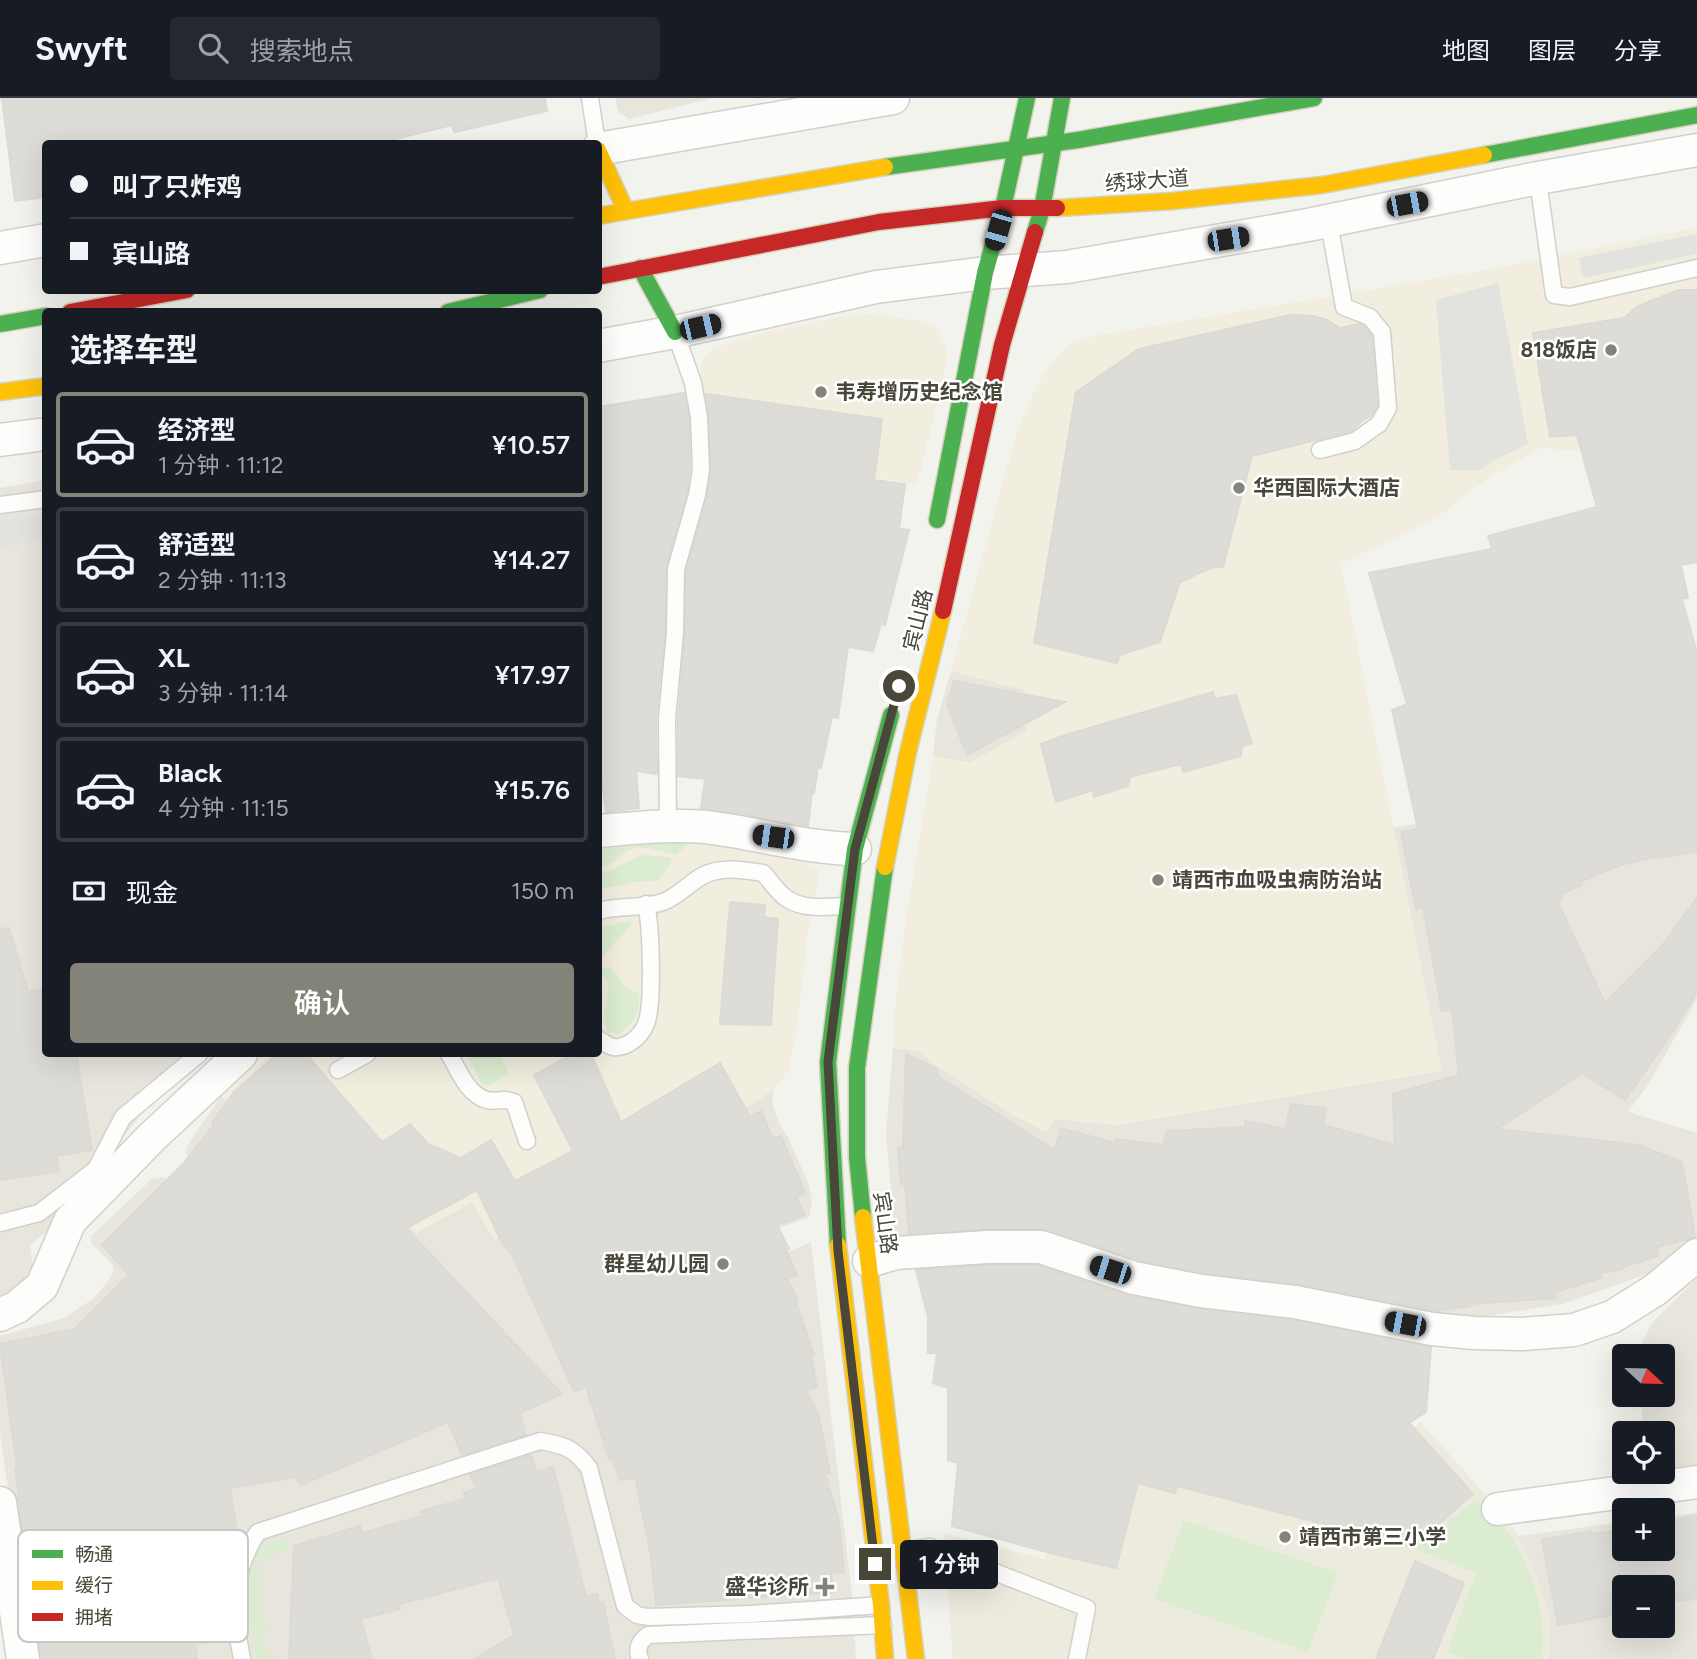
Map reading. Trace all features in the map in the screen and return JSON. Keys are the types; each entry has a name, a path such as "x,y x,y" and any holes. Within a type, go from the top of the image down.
{"main road":[{"path":"933,541 985,273 1003,208 1027,98"},
{"name":"宾山路","path":"916,1659 857,1157 857,1068 886,857 908,752 958,549 1002,345 1042,209 1062,98"},
{"path":"602,215 873,169 1054,143 1314,98"},
{"name":"绣球大道","path":"602,276 879,222 1003,208 1042,209 1172,201 1322,186 1697,115"},
{"path":"602,159 626,211"},
{"path":"639,268 675,332"},
{"path":"91,308 166,294"},
{"path":"465,308 523,294"},
{"path":"0,324 42,317"},
{"path":"0,393 42,387"},
{"path":"885,1659 881,1605 838,1251 828,1062 855,849 895,698"}],"street":[{"path":"602,149 892,98"},
{"path":"602,345 675,332 876,286 985,273 1067,267 1697,150"},
{"path":"0,248 42,241"},
{"path":"0,440 42,435"},
{"path":"602,831 667,825 704,827 831,848 855,849"},
{"path":"0,1315 17,1307 43,1286 70,1221 152,1137 238,1057"},
{"path":"869,1261 896,1253 987,1247 1041,1247 1134,1278 1201,1291 1295,1302 1432,1329 1522,1334 1574,1330 1612,1317 1655,1290 1697,1255"},
{"path":"1498,1509 1697,1482"},
{"path":"0,1503 18,1625"}],"lane":[{"path":"590,98 596,140"},
{"path":"1532,146 1554,295 1570,297 1697,268"},
{"path":"1320,450 1354,441 1379,425 1388,408 1382,332 1370,317 1344,307 1322,186"},
{"path":"667,825 667,718 675,633 676,569 697,495 701,470 699,417 693,383 675,332"},
{"path":"0,505 42,500"},
{"path":"602,910 663,902 704,876 728,869 763,873 785,898 797,903 818,907 846,906"},
{"path":"602,1041 612,1047 627,1045 638,1036 646,1023 649,993 649,921 646,904"},
{"path":"0,1223 39,1213 96,1169 123,1117 195,1057"},
{"path":"338,1070 362,1057"},
{"path":"451,1057 471,1090 482,1100 503,1098 514,1102 527,1141"},
{"path":"248,1550 258,1532 540,1441 559,1444 578,1454 589,1468 625,1606 637,1615 648,1618 751,1614 881,1605"},
{"path":"904,1551 930,1547 1087,1608 1077,1659"},
{"path":"640,1659 640,1641 648,1635 883,1625"}],"shaded area":[{"path":"615,98 713,98 629,119 618,112"},
{"path":"1697,228 1697,435 1583,451 1541,448 1488,478 1438,517 1341,564 1442,1071 1118,1125 1055,1119 1046,1132 1011,1114 931,1062 921,1052 893,1048 906,919 933,756 970,763 1026,731 1025,690 951,671 1013,446 1027,406 1052,362 1071,343 1094,336 1493,269"},
{"path":"1697,234 1697,254 1583,278 1579,258"},
{"path":"1498,283 1528,444 1494,460 1480,470 1450,470 1436,300"},
{"name":"韦寿增历史纪念馆","path":"869,314 920,321 937,327 947,349 943,380 917,484 708,454 699,384 703,357 714,348 766,332 844,316"},
{"path":"42,481 42,1057 207,1057 143,1112 46,1232 30,1245 33,1267 30,1282 21,1290 0,1295 0,488"},
{"path":"42,513 42,540 0,547 0,520"},
{"path":"951,671 1025,690 1026,731 970,763 933,756 937,720"},
{"path":"1697,754 1697,999 1648,1085 1628,1112 1697,1133 1697,1242 1653,1272 1563,1304 1480,1317 1433,1318 1391,1309 896,1243 886,1135 893,1048 921,1051 931,1062 1046,1132 1054,1119 1118,1125 1439,1071 1393,828"},
{"path":"692,840 807,854 808,866 820,869 807,939 798,1021 789,1070 774,1089 752,1104 602,1188 494,1240 472,1203 416,1233 397,1213 236,1109 221,1096 266,1057 602,1057 602,843 671,843"},
{"path":"774,1089 772,1102 779,1123 809,1185 812,1202 809,1217 565,1309 710,1286 811,1242 852,1596 856,1659 33,1659 31,1642 248,1642 248,1530 18,1530 18,1557 0,1434 0,1336 64,1318 93,1299 113,1273 113,1265 92,1244 91,1236 152,1179 162,1177 169,1181 192,1161 186,1153 187,1146 221,1096 236,1109 472,1203 602,1188"},
{"path":"1697,1278 1697,1465 1675,1467 1675,1421 1642,1421 1642,1407 1675,1407 1675,1344 1642,1344 1652,1323"},
{"name":"靖西市第三小学","path":"1087,1415 1374,1457 1421,1422 1511,1524 1533,1565 1550,1616 1548,1659 953,1659 944,1533 1045,1559"},
{"path":"1697,1513 1697,1659 1548,1659 1550,1616 1518,1536 1612,1524 1612,1561 1675,1561 1675,1516"}],"green space":[{"path":"688,844 676,855 635,848 602,865 602,846"},
{"path":"646,855 673,858 656,881 634,882 602,889 602,873"},
{"path":"627,921 633,923 602,957 602,927"},
{"path":"609,967 624,985 639,993 639,1006 635,1016 619,1034 607,1032 604,1013 609,983 602,974 602,970"},
{"path":"468,1057 501,1057 509,1074 489,1085 482,1084"},
{"path":"1409,1498 1440,1528 1477,1499 1500,1522 1524,1560 1536,1592 1542,1625 1542,1659 1463,1659 1447,1652 1476,1573 1394,1541"},
{"path":"1184,1520 1338,1573 1308,1652 1154,1599"},
{"path":"288,1538 290,1549 254,1563 261,1584 258,1586 266,1631 261,1637 268,1656 274,1655 275,1659 258,1659 248,1606 248,1576 254,1555 270,1544"}],"building":[{"path":"2,98 545,98 547,111 454,132 452,125 391,140 42,140 42,198 15,201"},
{"path":"1678,290 1697,290 1697,562 1681,565 1688,598 1682,599 1697,653 1697,851 1621,865 1581,881 1582,885 1561,894 1562,899 1557,901 1605,1003 1661,947 1697,898 1697,992 1625,1100 1582,1073 1497,1129 1639,1145 1682,1162 1695,1237 1657,1247 1658,1256 1623,1269 1601,1273 1601,1278 1553,1293 1556,1298 1469,1304 1470,1306 1435,1311 1299,1284 1204,1273 1139,1260 1041,1229 909,1234 905,1184 901,1184 898,1148 903,1148 906,1054 937,1069 939,1077 1055,1150 1061,1128 1114,1143 1116,1139 1163,1145 1167,1131 1245,1127 1246,1121 1285,1129 1291,1104 1326,1108 1323,1125 1395,1145 1393,1094 1459,1075 1452,1009 1442,1011 1423,907 1416,909 1401,832 1418,829 1392,710 1407,704 1369,573 1492,549 1488,536 1597,507 1577,435 1550,437 1533,333 1624,318 1638,306"},
{"name":"华西国际大酒店","path":"1290,315 1313,316 1340,328 1359,324 1364,326 1372,336 1377,406 1371,416 1351,431 1252,456 1223,567 1213,567 1180,582 1160,642 1120,655 1117,663 1034,643 1076,392 1139,349"},
{"path":"684,393 689,418 690,469 687,493 666,568 665,632 656,718 657,774 636,771 639,808 606,812 602,784 602,406"},
{"path":"706,394 882,419 874,480 905,484 899,529 909,530 885,625 881,624 873,651 848,647 838,718 832,717 821,768 818,767 808,826 701,808 705,779 678,776 678,718 685,634 686,571 707,498 711,472"},
{"path":"954,681 1065,702 967,755 947,704"},
{"path":"1213,692 1214,699 1236,695 1252,743 1242,746 1241,756 1183,772 1181,764 1130,777 1128,786 1094,797 1093,790 1056,802 1041,744"},
{"path":"730,902 765,905 764,917 778,919 771,1025 720,1024"},
{"path":"9,928 28,992 42,989 42,1057 76,1057 92,1150 57,1156 59,1171 0,1180 0,929"},
{"path":"274,1057 309,1057 382,1142 410,1124 428,1144 461,1158 491,1140 515,1181 573,1151 534,1075 567,1057 592,1057 621,1122 720,1063 750,1117 761,1111 773,1139 781,1136 805,1193 796,1197 805,1215 777,1225 789,1249 786,1250 797,1275 787,1278 798,1301 796,1302 814,1355 811,1355 817,1387 806,1390 818,1413 830,1473 825,1474 839,1521 844,1572 831,1573 834,1592 656,1605 651,1555 635,1477 620,1480 612,1458 609,1459 586,1387 574,1391 512,1254 502,1243 477,1190 406,1228 562,1394 520,1413 526,1435 462,1455 448,1422 301,1485 296,1477 230,1488 237,1530 22,1530 17,1498 17,1467 0,1344 75,1329 129,1275 102,1245 182,1165 214,1125 212,1123 234,1092"},
{"path":"1038,1265 1130,1296 1199,1309 1292,1320 1431,1347 1426,1412 1409,1423 1473,1494 1413,1547 1177,1486 1175,1493 1138,1483 1116,1568 952,1526 958,1463 948,1460 948,1388 933,1383 937,1353 928,1353 928,1317 916,1270"},
{"path":"531,1455 536,1472 553,1467 586,1596 597,1594 599,1603 603,1602 615,1659 475,1659 514,1635 498,1578 399,1604 400,1609 361,1619 372,1659 289,1659 294,1546 360,1526 362,1533 422,1516 421,1511 465,1499 464,1493 477,1489 470,1474"},
{"path":"1697,1515 1697,1599 1675,1601 1675,1575 1612,1575 1612,1615 1558,1625 1542,1540 1591,1531 1592,1534 1612,1532 1612,1561 1675,1561 1675,1520"},
{"path":"1415,1561 1464,1583 1433,1659 1376,1659"},
{"path":"38,1642 208,1642 195,1644 197,1659 41,1659"}],"traffic: fast":[{"path":"937,520 985,273 1003,208 1027,98"},
{"path":"1035,232 1042,209 1062,98"},
{"path":"885,167 1078,140 1314,98"},
{"path":"1484,155 1697,115"},
{"path":"640,268 675,332"},
{"path":"465,308 523,294"},
{"path":"0,324 42,317"},
{"path":"838,1245 828,1062 855,849 891,715"},
{"path":"863,1217 857,1157 857,1068 885,867"}],"traffic: slow":[{"path":"1057,208 1173,201 1322,185 1484,155"},
{"path":"602,159 626,211"},
{"path":"602,215 885,167"},
{"path":"0,392 42,387"},
{"path":"885,867 908,752 943,611"},
{"path":"863,1217 916,1659"},
{"path":"838,1245 881,1605 885,1659"}],"traffic: jam":[{"path":"602,276 879,222 1003,208 1057,208"},
{"path":"943,611 1002,345 1035,232"},
{"path":"91,308 166,294"}],"place":[{"name":"818饭店","path":"1611,350"},
{"name":"韦寿增历史纪念馆","path":"821,392"},
{"name":"华西国际大酒店","path":"1239,488"},
{"name":"靖西市血吸虫病防治站","path":"1158,880"},
{"name":"群星幼儿园","path":"723,1264"},
{"name":"靖西市第三小学","path":"1285,1537"},
{"name":"盛华诊所","path":"825,1587"}],"route":[{"path":"875,1564 838,1251 828,1062 855,849 899,686"}]}
